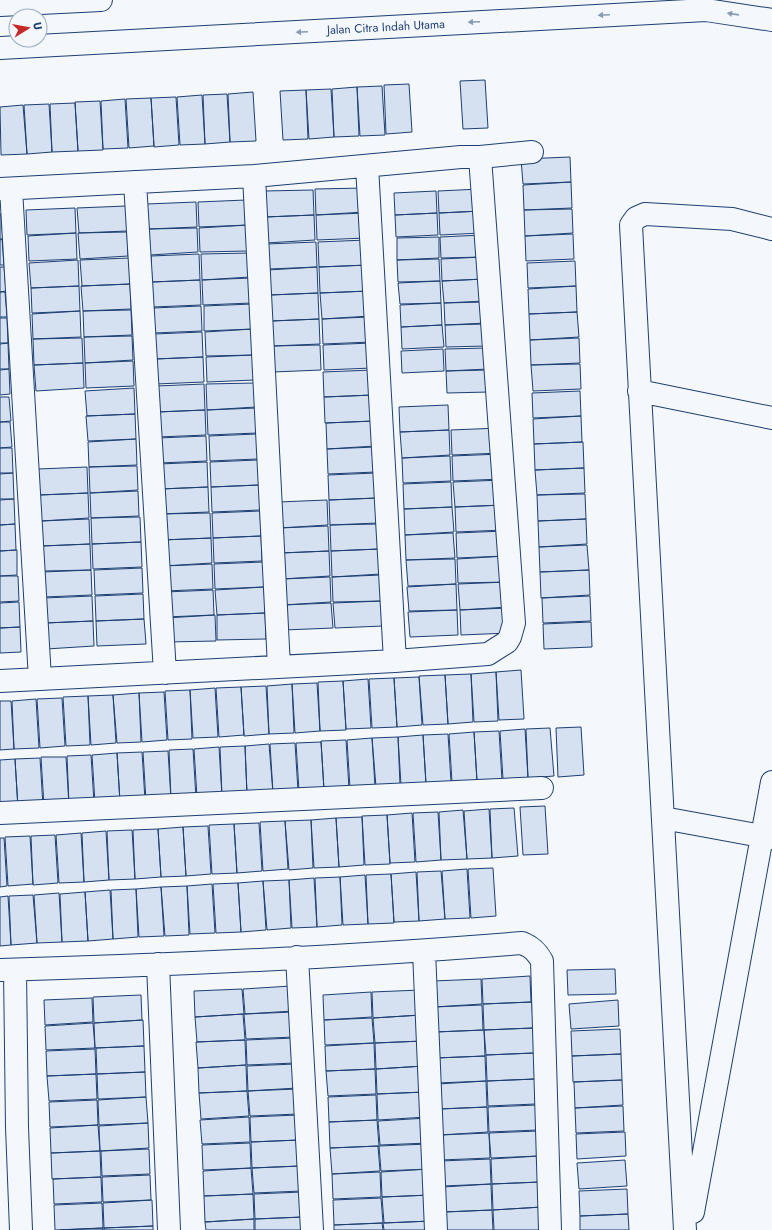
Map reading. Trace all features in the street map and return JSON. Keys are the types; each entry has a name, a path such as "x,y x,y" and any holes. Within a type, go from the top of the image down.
{"street":[{"path":"7,4 101,0"},
{"name":"Jalan Citra Indah Utama","path":"0,48 706,10 772,20"},
{"path":"40,679 6,189 254,176 532,152"},
{"path":"0,681 395,661 488,654 507,642 510,638 514,623 480,157"},
{"path":"367,166 395,661"},
{"path":"254,176 279,667"},
{"path":"135,182 166,673"},
{"path":"686,1230 631,225 636,218 645,214 732,219 772,228"},
{"path":"639,391 772,418"},
{"path":"690,1230 767,837 772,782"},
{"path":"0,814 542,788"},
{"path":"663,818 767,837"},
{"path":"21,1230 9,1128 8,970 424,951 522,943 533,949 542,961 550,1230"},
{"path":"424,951 436,1230"},
{"path":"297,957 312,1230"},
{"path":"158,964 169,1230"}],"building":[{"path":"485,80 488,128 463,129 460,81"},
{"path":"409,84 412,132 386,134 384,85"},
{"path":"382,86 385,135 360,136 357,87"},
{"path":"357,87 359,136 334,137 332,89"},
{"path":"331,89 334,137 309,139 306,90"},
{"path":"306,90 308,139 283,140 280,91"},
{"path":"253,92 256,141 230,142 228,94"},
{"path":"227,94 230,142 205,144 203,95"},
{"path":"202,95 205,144 180,145 177,97"},
{"path":"176,97 179,145 154,147 151,98"},
{"path":"151,98 154,146 129,148 126,99"},
{"path":"125,99 128,148 103,149 101,101"},
{"path":"100,101 103,150 78,151 75,102"},
{"path":"75,103 78,151 52,152 50,104"},
{"path":"49,104 52,152 27,154 24,105"},
{"path":"23,105 27,154 1,155 0,107"},
{"path":"570,157 571,182 523,184 521,159"},
{"path":"571,182 572,208 524,210 523,185"},
{"path":"364,188 364,212 316,215 315,189"},
{"path":"480,189 481,211 439,213 438,191"},
{"path":"313,190 314,215 265,217 264,191"},
{"path":"436,191 437,213 395,215 394,193"},
{"path":"246,200 248,225 199,227 198,202"},
{"path":"196,202 197,227 149,229 147,204"},
{"path":"126,206 127,231 79,233 77,208"},
{"path":"75,208 76,233 27,235 26,210"},
{"path":"572,209 573,233 525,236 524,210"},
{"path":"481,211 482,233 440,235 439,213"},
{"path":"365,213 366,238 317,240 316,215"},
{"path":"437,213 438,235 396,237 395,215"},
{"path":"1,214 3,239 0,239"},
{"path":"314,215 315,240 266,243 265,217"},
{"path":"248,225 249,251 200,252 199,228"},
{"path":"197,228 198,252 150,255 148,229"},
{"path":"127,232 128,256 80,259 78,233"},
{"path":"76,233 77,259 29,261 28,236"},
{"path":"573,234 574,259 526,261 525,236"},
{"path":"482,235 483,257 441,258 440,237"},
{"path":"439,237 439,258 397,260 397,238"},
{"path":"2,239 4,265 0,265 0,240"},
{"path":"366,240 368,265 319,267 318,242"},
{"path":"316,242 317,267 269,269 267,244"},
{"path":"250,253 250,277 202,280 201,254"},
{"path":"199,254 200,280 152,282 151,256"},
{"path":"483,257 484,279 442,281 441,259"},
{"path":"129,258 130,284 82,286 80,260"},
{"path":"439,259 440,281 398,282 397,260"},
{"path":"78,260 79,286 31,288 29,263"},
{"path":"575,261 576,286 528,288 527,263"},
{"path":"368,265 369,291 320,293 319,267"},
{"path":"0,267 4,267 6,291 0,292"},
{"path":"317,267 318,293 270,295 268,270"},
{"path":"251,278 252,303 203,305 202,280"},
{"path":"484,279 485,301 444,303 442,281"},
{"path":"200,280 201,305 153,307 152,282"},
{"path":"440,281 441,303 400,304 398,283"},
{"path":"130,284 131,309 83,311 81,286"},
{"path":"79,286 80,311 32,313 31,288"},
{"path":"576,286 577,312 529,314 528,289"},
{"path":"369,291 370,316 322,319 320,293"},
{"path":"0,292 5,292 7,317 0,317"},
{"path":"318,293 319,319 271,321 270,295"},
{"path":"485,302 486,323 445,325 444,303"},
{"path":"441,303 442,325 401,327 400,305"},
{"path":"252,304 253,329 204,331 204,306"},
{"path":"201,306 202,331 154,333 153,308"},
{"path":"131,310 132,335 84,337 83,311"},
{"path":"80,311 81,337 33,339 32,314"},
{"path":"577,312 579,337 530,340 529,314"},
{"path":"370,317 371,342 323,344 322,319"},
{"path":"0,318 7,318 8,343 0,343"},
{"path":"319,319 320,344 272,346 271,321"},
{"path":"486,324 488,346 446,347 445,325"},
{"path":"442,325 444,347 402,349 401,327"},
{"path":"253,329 254,355 206,356 205,332"},
{"path":"202,332 203,357 155,359 154,334"},
{"path":"132,336 133,360 85,363 84,337"},
{"path":"82,338 83,363 34,365 33,339"},
{"path":"579,338 580,363 531,365 530,340"},
{"path":"8,343 9,369 0,369 0,344"},
{"path":"371,343 372,368 324,370 323,345"},
{"path":"320,345 321,370 273,372 272,346"},
{"path":"487,348 488,369 446,371 445,349"},
{"path":"443,349 444,371 402,373 401,351"},
{"path":"254,355 255,380 207,382 206,357"},
{"path":"203,357 204,382 156,384 155,359"},
{"path":"133,361 134,386 86,388 85,363"},
{"path":"83,363 84,388 36,391 34,365"},
{"path":"580,364 581,389 533,391 531,365"},
{"path":"9,369 10,394 0,395 0,370"},
{"path":"372,370 373,395 324,397 323,372"},
{"path":"488,370 489,392 447,393 446,371"},
{"path":"255,383 256,407 207,410 206,384"},
{"path":"204,384 205,410 157,412 156,386"},
{"path":"134,388 135,414 87,416 85,391"},
{"path":"580,391 581,416 533,418 532,393"},
{"path":"373,395 374,421 325,423 324,397"},
{"path":"0,397 9,397 11,421 0,422"},
{"path":"448,405 449,430 400,432 399,407"},
{"path":"256,408 257,433 208,435 207,410"},
{"path":"205,410 206,435 158,437 157,412"},
{"path":"135,414 136,439 88,441 86,416"},
{"path":"581,416 582,442 534,444 533,419"},
{"path":"374,421 375,446 327,449 326,423"},
{"path":"0,422 10,422 12,447 0,448"},
{"path":"499,428 501,453 452,455 451,430"},
{"path":"449,430 450,455 402,458 400,432"},
{"path":"257,434 258,459 210,461 209,436"},
{"path":"206,436 207,461 159,463 158,438"},
{"path":"136,439 137,465 89,467 88,442"},
{"path":"583,442 584,468 535,470 534,444"},
{"path":"375,447 376,472 328,474 327,449"},
{"path":"0,448 12,448 13,473 0,473"},
{"path":"501,454 502,479 453,481 452,456"},
{"path":"450,456 451,481 403,483 402,458"},
{"path":"258,460 259,485 211,487 210,462"},
{"path":"207,462 208,487 160,489 159,464"},
{"path":"137,466 138,490 90,493 89,467"},
{"path":"87,467 88,493 39,495 38,469"},
{"path":"584,468 585,493 537,495 535,470"},
{"path":"13,473 14,499 0,499 0,474"},
{"path":"376,473 377,498 329,500 328,475"},
{"path":"502,480 503,505 455,507 453,482"},
{"path":"451,482 452,507 404,509 403,484"},
{"path":"259,485 260,510 212,512 211,487"},
{"path":"208,487 209,512 161,514 160,489"},
{"path":"138,491 139,516 91,518 90,493"},
{"path":"88,493 89,518 41,521 40,495"},
{"path":"585,494 586,519 538,521 537,495"},
{"path":"377,498 378,523 330,525 329,500"},
{"path":"14,499 15,524 0,525 0,500"},
{"path":"327,500 328,525 279,528 278,502"},
{"path":"503,505 504,530 456,532 455,507"},
{"path":"452,507 454,532 405,535 404,509"},
{"path":"260,511 261,536 213,538 212,513"},
{"path":"210,513 211,538 162,540 161,514"},
{"path":"140,517 141,542 92,544 91,518"},
{"path":"89,519 90,544 42,546 41,521"},
{"path":"586,519 587,544 539,547 538,521"},
{"path":"15,524 16,550 0,551 0,525"},
{"path":"378,524 379,549 331,551 330,525"},
{"path":"328,526 329,551 280,553 279,528"},
{"path":"504,531 505,556 457,558 456,533"},
{"path":"453,533 455,558 406,560 405,535"},
{"path":"261,536 262,561 214,563 213,538"},
{"path":"211,538 212,563 163,566 162,540"},
{"path":"141,542 142,567 93,569 92,544"},
{"path":"90,544 91,570 43,571 42,546"},
{"path":"587,545 589,570 540,572 539,547"},
{"path":"380,549 381,574 332,577 331,551"},
{"path":"17,550 17,575 0,576 0,551"},
{"path":"329,551 330,576 282,579 281,553"},
{"path":"506,556 507,582 458,583 457,559"},
{"path":"455,559 456,584 408,586 406,560"},
{"path":"263,562 264,587 215,589 214,564"},
{"path":"212,564 213,589 165,591 164,566"},
{"path":"142,568 143,593 95,595 94,570"},
{"path":"91,570 92,595 44,597 43,572"},
{"path":"589,570 590,595 541,598 540,572"},
{"path":"381,575 382,601 333,602 332,577"},
{"path":"0,576 18,576 19,601 0,602"},
{"path":"330,577 331,602 283,605 282,579"},
{"path":"507,582 508,607 460,610 458,584"},
{"path":"456,584 457,610 409,611 407,587"},
{"path":"264,587 265,613 217,615 215,590"},
{"path":"213,590 214,615 166,617 165,592"},
{"path":"143,594 144,619 96,621 95,596"},
{"path":"92,596 93,621 45,623 44,598"},
{"path":"590,596 591,621 543,623 542,598"},
{"path":"382,601 383,626 335,628 333,603"},
{"path":"19,602 20,627 0,628 0,603"},
{"path":"331,603 333,628 284,630 283,605"},
{"path":"508,608 509,633 461,635 460,610"},
{"path":"457,610 458,635 410,637 408,612"},
{"path":"265,613 266,639 217,640 217,615"},
{"path":"215,615 216,641 167,642 166,618"},
{"path":"144,619 146,644 97,646 96,621"},
{"path":"93,621 94,646 46,649 45,623"},
{"path":"591,622 592,647 544,649 543,624"},
{"path":"20,627 21,652 0,653 0,628"},
{"path":"521,670 524,719 499,720 496,672"},
{"path":"496,672 498,721 474,722 471,674"},
{"path":"471,674 473,722 448,724 445,675"},
{"path":"445,675 448,724 423,725 419,676"},
{"path":"419,677 422,725 397,727 394,678"},
{"path":"394,678 397,727 372,728 369,679"},
{"path":"368,679 371,728 346,729 343,681"},
{"path":"343,681 346,730 320,731 318,682"},
{"path":"317,683 320,731 295,733 292,684"},
{"path":"292,684 294,733 269,734 267,686"},
{"path":"266,686 269,734 244,736 241,687"},
{"path":"241,687 244,735 219,737 216,688"},
{"path":"215,688 218,737 193,738 190,690"},
{"path":"190,690 192,739 168,740 165,691"},
{"path":"164,692 167,740 142,742 139,693"},
{"path":"139,693 141,742 117,743 113,695"},
{"path":"113,695 116,743 91,745 88,696"},
{"path":"88,696 90,745 66,746 63,697"},
{"path":"62,698 65,746 40,748 37,699"},
{"path":"36,699 39,748 14,749 12,701"},
{"path":"0,701 11,701 14,749 0,750"},
{"path":"581,727 584,775 558,777 556,728"},
{"path":"550,728 554,776 528,778 526,729"},
{"path":"525,729 528,778 503,779 500,731"},
{"path":"499,731 502,780 477,781 474,732"},
{"path":"474,732 477,781 452,782 449,734"},
{"path":"448,734 451,782 426,784 423,735"},
{"path":"423,735 426,784 401,785 398,737"},
{"path":"398,737 400,785 376,787 372,738"},
{"path":"372,738 375,787 350,788 347,740"},
{"path":"346,740 349,789 324,790 321,741"},
{"path":"321,742 324,790 299,791 296,743"},
{"path":"295,743 298,791 273,793 270,744"},
{"path":"269,744 273,793 247,794 245,746"},
{"path":"245,746 247,794 222,796 220,747"},
{"path":"219,747 222,796 197,797 194,749"},
{"path":"193,749 196,798 171,799 169,750"},
{"path":"168,751 171,799 146,801 143,752"},
{"path":"142,752 145,800 120,802 117,753"},
{"path":"117,753 120,802 95,803 92,755"},
{"path":"91,755 94,803 69,805 67,756"},
{"path":"41,757 66,757 69,805 44,806"},
{"path":"40,758 43,806 18,808 15,759"},
{"path":"15,759 18,808 0,809 0,760"},
{"path":"545,806 548,854 523,855 520,807"},
{"path":"514,808 518,856 492,858 490,809"},
{"path":"489,809 492,858 467,859 464,811"},
{"path":"463,810 467,859 441,860 439,812"},
{"path":"438,812 441,860 416,862 413,813"},
{"path":"412,813 415,862 390,863 387,815"},
{"path":"387,815 390,864 365,865 362,816"},
{"path":"362,817 364,865 339,867 336,818"},
{"path":"336,818 339,867 314,868 311,820"},
{"path":"311,820 313,868 289,870 285,821"},
{"path":"285,821 288,869 263,871 260,822"},
{"path":"259,823 262,871 237,873 234,824"},
{"path":"234,824 237,873 212,874 209,825"},
{"path":"208,826 211,874 186,876 183,827"},
{"path":"183,827 186,876 161,877 158,829"},
{"path":"158,829 161,877 135,879 133,830"},
{"path":"132,830 135,879 109,880 107,831"},
{"path":"106,831 109,880 84,882 82,833"},
{"path":"81,833 84,882 59,883 56,835"},
{"path":"55,835 58,883 33,885 31,836"},
{"path":"30,836 33,884 8,886 5,837"},
{"path":"0,838 4,838 7,886 0,887"},
{"path":"493,868 496,916 471,918 468,869"},
{"path":"467,869 470,918 445,919 442,871"},
{"path":"441,871 445,919 419,921 417,872"},
{"path":"416,872 419,921 394,922 391,874"},
{"path":"391,874 394,923 368,924 366,875"},
{"path":"365,875 368,924 343,925 340,877"},
{"path":"340,877 342,925 317,927 315,878"},
{"path":"314,878 317,927 292,928 289,880"},
{"path":"289,880 291,928 267,930 263,881"},
{"path":"263,881 266,930 241,932 238,883"},
{"path":"238,883 241,932 216,933 213,884"},
{"path":"212,884 215,933 190,934 187,886"},
{"path":"187,886 189,935 165,936 161,887"},
{"path":"161,887 164,936 139,937 136,889"},
{"path":"136,889 138,937 113,939 111,890"},
{"path":"110,890 113,939 88,941 85,892"},
{"path":"85,892 88,941 62,942 60,894"},
{"path":"59,893 62,942 37,943 34,895"},
{"path":"33,895 37,943 11,945 9,896"},
{"path":"8,896 11,945 0,946 0,897"},
{"path":"615,969 616,994 568,995 567,970"},
{"path":"530,976 531,1002 483,1004 482,979"},
{"path":"481,979 482,1004 434,1007 433,981"},
{"path":"291,986 293,1011 245,1014 243,989"},
{"path":"242,989 244,1014 195,1017 194,991"},
{"path":"420,990 421,1015 373,1018 372,992"},
{"path":"371,992 372,1017 324,1020 323,995"},
{"path":"141,995 142,1020 94,1023 93,997"},
{"path":"92,998 93,1022 45,1025 44,1000"},
{"path":"618,1000 619,1026 571,1029 569,1004"},
{"path":"532,1002 533,1028 484,1030 483,1004"},
{"path":"482,1005 483,1030 435,1032 434,1007"},
{"path":"293,1012 294,1037 246,1039 244,1014"},
{"path":"243,1014 245,1040 197,1042 195,1017"},
{"path":"421,1015 423,1041 375,1043 373,1018"},
{"path":"372,1018 374,1043 325,1045 324,1020"},
{"path":"143,1020 144,1046 95,1048 94,1023"},
{"path":"93,1023 95,1048 46,1050 45,1026"},
{"path":"533,1028 534,1053 486,1055 484,1030"},
{"path":"620,1029 621,1054 572,1056 571,1031"},
{"path":"484,1030 485,1056 436,1058 435,1032"},
{"path":"294,1038 295,1063 247,1065 246,1040"},
{"path":"245,1040 246,1065 198,1068 196,1042"},
{"path":"423,1041 424,1066 376,1069 375,1043"},
{"path":"374,1043 375,1069 326,1071 325,1046"},
{"path":"144,1046 145,1072 97,1074 96,1048"},
{"path":"95,1049 96,1074 47,1076 46,1051"},
{"path":"534,1053 535,1079 487,1081 486,1055"},
{"path":"621,1054 622,1080 573,1082 572,1056"},
{"path":"485,1056 486,1081 437,1083 436,1058"},
{"path":"295,1064 297,1088 248,1091 247,1066"},
{"path":"246,1065 247,1091 199,1093 198,1068"},
{"path":"424,1066 425,1092 377,1094 376,1069"},
{"path":"375,1069 376,1094 328,1096 326,1071"},
{"path":"145,1072 146,1097 98,1099 97,1074"},
{"path":"96,1074 97,1099 49,1101 47,1076"},
{"path":"535,1079 536,1104 488,1106 487,1081"},
{"path":"622,1080 623,1105 575,1108 574,1082"},
{"path":"486,1081 487,1107 439,1109 438,1084"},
{"path":"297,1089 298,1114 250,1116 248,1091"},
{"path":"247,1091 249,1116 201,1119 199,1093"},
{"path":"425,1092 427,1117 378,1120 377,1094"},
{"path":"376,1095 377,1120 329,1122 328,1097"},
{"path":"146,1097 148,1123 99,1125 98,1100"},
{"path":"97,1100 98,1125 50,1127 49,1102"},
{"path":"537,1105 538,1130 489,1132 488,1107"},
{"path":"623,1106 624,1131 576,1133 575,1108"},
{"path":"487,1107 488,1132 440,1135 439,1109"},
{"path":"298,1115 299,1140 251,1142 250,1117"},
{"path":"249,1117 250,1142 202,1144 200,1120"},
{"path":"427,1118 428,1143 380,1145 378,1121"},
{"path":"377,1120 379,1146 330,1148 329,1122"},
{"path":"148,1123 149,1148 100,1151 99,1126"},
{"path":"98,1125 100,1151 51,1153 50,1128"},
{"path":"538,1131 539,1156 491,1158 489,1133"},
{"path":"625,1132 626,1156 577,1159 576,1134"},
{"path":"489,1133 490,1158 441,1160 440,1135"},
{"path":"299,1140 300,1166 252,1168 251,1142"},
{"path":"250,1143 251,1168 203,1170 202,1145"},
{"path":"428,1144 429,1169 381,1171 379,1146"},
{"path":"378,1146 380,1171 332,1174 330,1148"},
{"path":"149,1149 150,1174 102,1176 101,1151"},
{"path":"100,1151 101,1177 52,1179 51,1153"},
{"path":"539,1156 540,1182 492,1184 491,1159"},
{"path":"490,1159 491,1184 443,1186 441,1161"},
{"path":"625,1160 627,1186 579,1189 577,1163"},
{"path":"300,1166 302,1191 254,1193 252,1168"},
{"path":"251,1168 253,1194 204,1196 203,1171"},
{"path":"429,1169 431,1195 382,1197 381,1172"},
{"path":"380,1172 381,1197 333,1199 332,1174"},
{"path":"150,1175 151,1200 103,1202 102,1177"},
{"path":"101,1177 102,1202 54,1204 53,1179"},
{"path":"540,1182 542,1207 493,1210 492,1184"},
{"path":"491,1184 492,1210 444,1212 443,1187"},
{"path":"627,1189 628,1214 580,1216 579,1191"},
{"path":"302,1192 303,1217 255,1219 254,1194"},
{"path":"253,1194 254,1219 205,1222 204,1196"},
{"path":"430,1195 432,1221 384,1223 382,1197"},
{"path":"381,1198 383,1223 334,1225 333,1200"},
{"path":"152,1200 153,1226 104,1228 103,1203"},
{"path":"102,1203 103,1228 55,1230 54,1205"},
{"path":"542,1207 542,1230 494,1230 493,1210"},
{"path":"492,1210 493,1230 445,1230 444,1212"},
{"path":"628,1214 629,1230 580,1230 580,1216"},
{"path":"303,1217 304,1230 255,1230 255,1219"},
{"path":"254,1219 254,1230 206,1230 205,1222"},
{"path":"431,1221 432,1230 384,1230 383,1223"},
{"path":"382,1223 383,1230 334,1230 334,1225"},
{"path":"153,1226 153,1230 104,1230 104,1228"},
{"path":"103,1228 103,1230 60,1230"}]}
